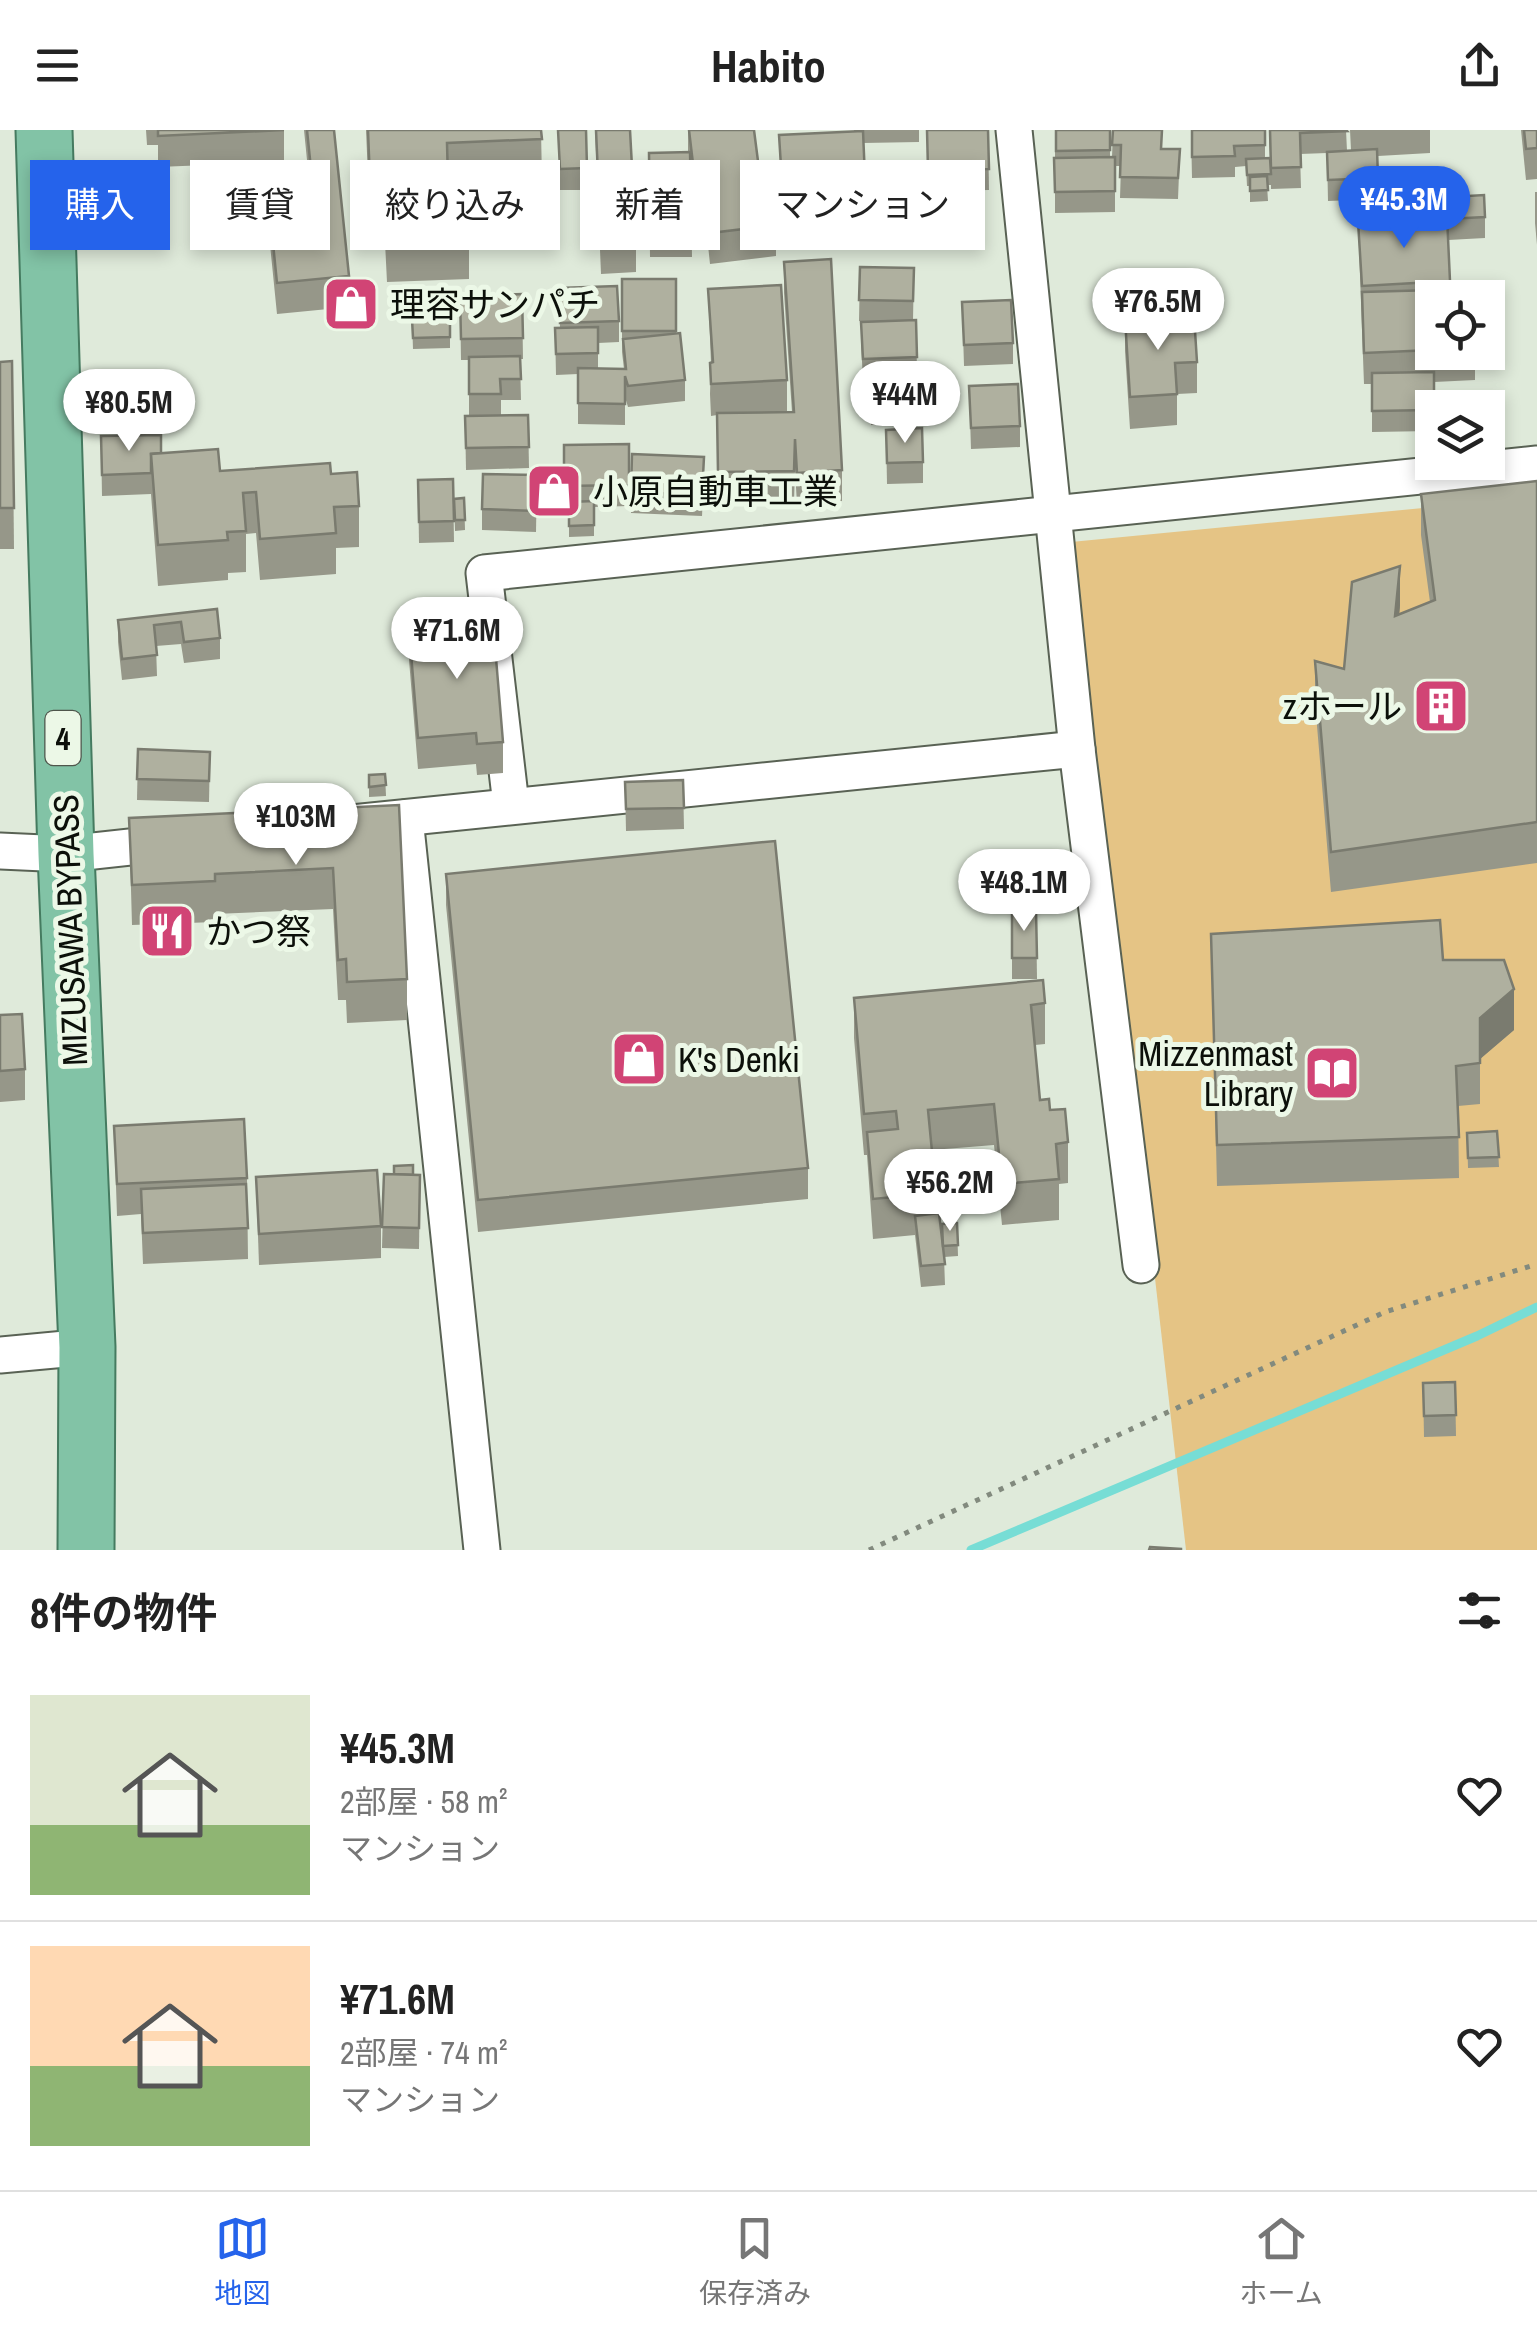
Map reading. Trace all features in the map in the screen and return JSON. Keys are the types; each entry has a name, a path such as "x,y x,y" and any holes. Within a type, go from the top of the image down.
{"highway":[{"name":"MIZUSAWA BYPASS","path":"44,130 66,854 88,1347 86,1550"}],"street":[{"path":"1014,130 1077,748 1140,1265"},
{"path":"511,805 484,573 1537,464"},
{"path":"311,828 1077,748"},
{"path":"405,818 482,1550"},
{"path":"0,851 66,854 217,838"},
{"path":"0,1355 88,1347"}],"path":[{"path":"870,1550 1385,1312 1537,1264"}],"shaded area":[{"path":"1537,497 1537,1550 1186,1550 1071,542"}],"building":[{"path":"158,130 284,130 158,136"},
{"path":"307,130 334,130 349,276 277,283 274,250 330,250 330,160 310,160"},
{"path":"368,130 541,130 542,139 447,143 447,160 369,160"},
{"path":"558,130 586,130 587,160 580,160 580,168 560,169"},
{"path":"596,130 630,130 632,160 597,160"},
{"path":"689,130 754,130 758,160 740,160 740,229 720,232 720,160 693,160"},
{"path":"927,130 988,130 989,169 985,169 985,160 928,160"},
{"path":"1056,130 1110,130 1110,150 1056,151"},
{"path":"1113,130 1162,130 1161,149 1180,149 1178,178 1120,177 1121,145 1112,145"},
{"path":"1192,130 1265,130 1265,145 1234,146 1235,156 1192,157"},
{"path":"1270,130 1347,131 1300,133 1301,167 1271,168"},
{"path":"1524,130 1537,130 1537,148 1526,149"},
{"path":"863,131 864,160 781,160 779,135"},
{"path":"1377,149 1378,178 1328,180 1327,152"},
{"path":"690,152 690,160 649,160 649,153"},
{"path":"1115,157 1115,191 1055,192 1054,158"},
{"path":"1270,158 1271,174 1247,175 1246,159"},
{"path":"1267,176 1268,190 1250,191 1250,177"},
{"path":"1484,195 1485,217 1437,217 1435,198"},
{"path":"1447,216 1450,280 1362,286 1358,221"},
{"path":"831,259 842,470 797,473 795,439 794,471 718,472 717,413 794,412 784,262"},
{"path":"860,267 914,268 913,301 859,300"},
{"path":"622,279 676,279 676,331 622,331"},
{"path":"781,285 787,380 711,384 708,289"},
{"path":"617,286 619,321 560,323 559,288"},
{"path":"1415,291 1415,351 1364,353 1362,292"},
{"path":"522,294 523,338 461,339 460,296"},
{"path":"1011,300 1013,343 964,345 962,302"},
{"path":"1194,315 1197,362 1175,363 1177,394 1130,397 1125,319"},
{"path":"450,318 450,337 413,338 412,319"},
{"path":"916,320 917,357 863,359 861,322"},
{"path":"598,327 598,353 556,354 555,328"},
{"path":"680,333 685,380 628,386 625,376 625,404 578,403 578,368 626,369 623,339"},
{"path":"520,356 521,379 500,379 501,394 469,394 469,357"},
{"path":"12,361 14,508 0,508 0,362"},
{"path":"1434,372 1434,390 1415,390 1415,410 1372,411 1372,373"},
{"path":"928,373 930,401 871,404 870,375"},
{"path":"1018,384 1020,426 971,428 969,386"},
{"path":"528,415 529,447 466,448 465,416"},
{"path":"922,428 923,462 887,463 886,430"},
{"path":"161,435 161,453 151,454 151,473 102,475 101,436"},
{"path":"629,444 629,485 564,486 564,445"},
{"path":"218,449 220,471 330,463 331,474 357,472 359,506 334,507 336,533 260,539 256,492 243,493 246,531 227,532 228,540 158,545 151,454"},
{"path":"632,454 704,457 702,495 631,492"},
{"path":"483,474 537,475 536,511 482,509"},
{"path":"453,479 454,521 419,522 418,480"},
{"name":"zホール","path":"1537,481 1537,822 1331,852 1315,661 1344,669 1352,582 1400,566 1395,616 1435,600 1421,494"},
{"path":"464,498 465,520 455,520 454,499"},
{"path":"594,501 594,525 569,526 569,502"},
{"path":"217,609 220,638 184,642 181,622 154,625 157,655 122,659 118,620"},
{"path":"493,622 503,742 477,744 476,733 418,738 409,629"},
{"path":"138,749 210,752 209,781 137,779"},
{"path":"385,774 386,785 369,787 369,775"},
{"path":"683,780 684,808 626,809 625,782"},
{"path":"399,805 407,979 347,982 346,959 338,960 333,868 215,874 215,881 132,885 129,818"},
{"path":"775,841 808,1168 478,1200 446,874"},
{"path":"1036,910 1037,958 1012,958 1012,911"},
{"path":"1440,920 1443,960 1504,960 1514,989 1480,1018 1480,1063 1456,1066 1459,1137 1217,1145 1211,934"},
{"path":"1043,980 1045,1003 1031,1005 1040,1100 1049,1099 1050,1110 1065,1109 1068,1142 1056,1144 1059,1179 1002,1184 994,1104 928,1110 936,1193 873,1199 867,1132 898,1129 896,1111 864,1114 854,998"},
{"path":"22,1014 25,1069 0,1071 0,1015"},
{"path":"244,1119 247,1178 117,1184 114,1126"},
{"path":"1497,1131 1499,1157 1468,1158 1467,1133"},
{"path":"413,1165 413,1175 394,1174 394,1166"},
{"path":"377,1170 381,1226 259,1234 256,1177"},
{"path":"384,1174 420,1175 419,1228 382,1227"},
{"path":"246,1184 248,1228 143,1233 141,1189"},
{"path":"939,1213 945,1264 921,1266 915,1216"},
{"path":"957,1223 958,1245 943,1246 942,1224"},
{"path":"1455,1382 1456,1415 1424,1416 1423,1383"},
{"path":"1181,1549 1181,1550 1149,1550"}],"waterway":[{"path":"971,1550 1537,1307"}],"place":[{"name":"理容サンパチ","path":"351,304"},
{"name":"小原自動車工業","path":"554,491"},
{"name":"zホール","path":"1441,706"},
{"name":"かつ祭","path":"167,931"},
{"name":"K's Denki","path":"639,1059"},
{"name":"Mizzenmast Library","path":"1332,1073"}]}
